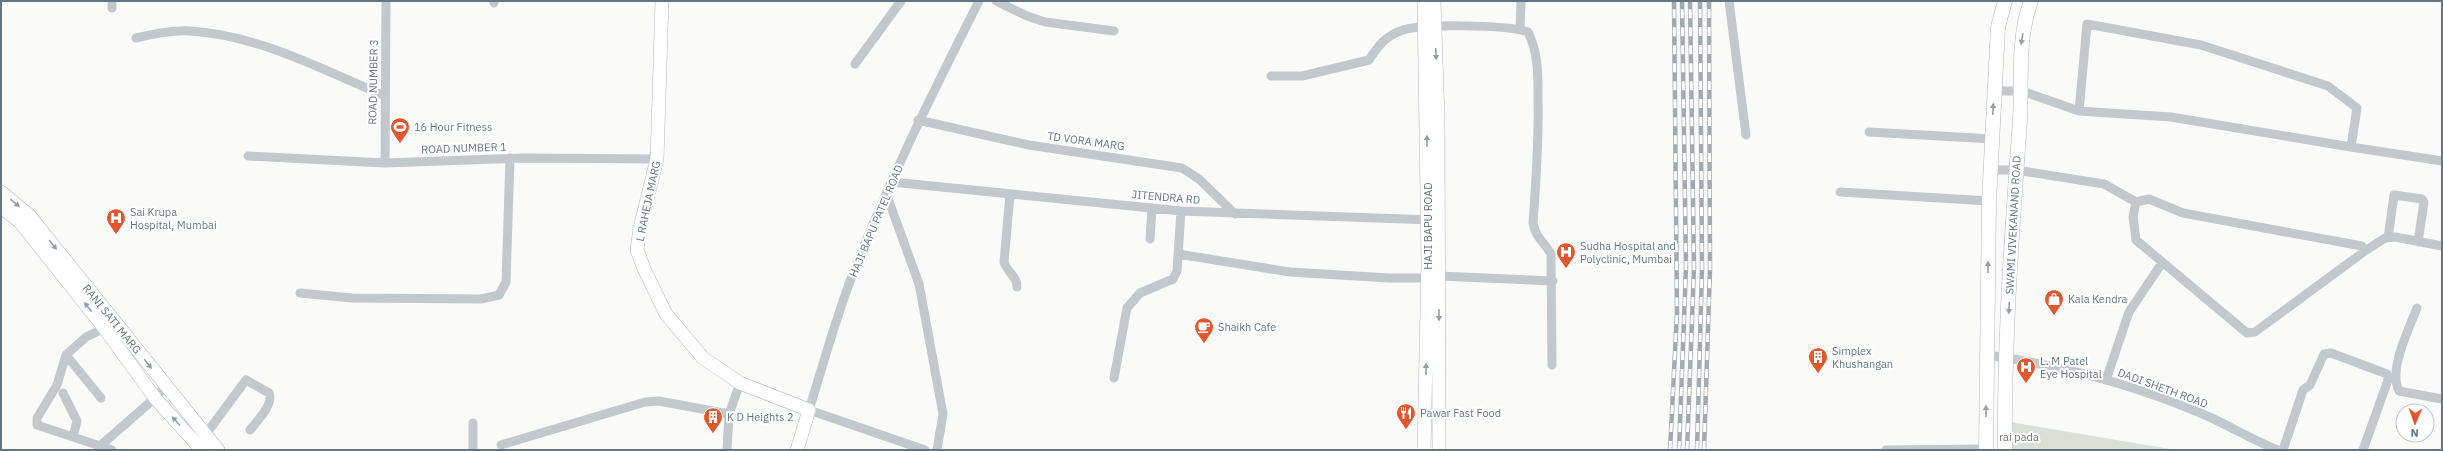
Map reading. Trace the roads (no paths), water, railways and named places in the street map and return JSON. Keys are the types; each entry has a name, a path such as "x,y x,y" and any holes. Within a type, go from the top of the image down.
{"main road":[{"name":"SWAMI VIVEKANAND ROAD","path":"1986,449 1989,201 1998,27 2005,1"},
{"name":"SWAMI VIVEKANAND ROAD","path":"2005,450 2006,357 2016,170 2022,91 2021,42 2031,1"}],"street":[{"name":"ROAD NUMBER 3","path":"384,163 386,1"},
{"name":"L RAHEJA MARG","path":"662,1 657,159 640,228 637,250 645,271 666,314 703,358 740,383 809,410"},
{"path":"855,64 901,1"},
{"name":"HAJI BAPU PATEL ROAD","path":"797,450 849,284 918,120 979,1"},
{"path":"996,1 1027,16 1045,22 1114,30"},
{"name":"HAJI BAPU ROAD","path":"1424,1 1430,27"},
{"name":"HAJI BAPU ROAD","path":"1424,450 1426,390 1433,332 1433,158 1430,27 1434,1"},
{"path":"1520,29 1521,1"},
{"path":"1729,1 1746,134"},
{"path":"2079,111 2087,24 2201,45 2328,86 2357,108 2351,148"},
{"path":"1271,76 1302,76 1369,60 1381,41 1401,30 1430,27 1481,26 1520,29 1528,32 1531,38 1539,70 1540,131 1533,223 1535,236 1546,244 1551,254 1553,281 1552,365"},
{"path":"136,38 163,32 190,31 221,36 270,48 385,96"},
{"path":"1994,91 2022,91 2079,111 2171,118 2442,162"},
{"name":"TD VORA MARG","path":"918,120 1029,145 1182,168 1199,179 1235,214"},
{"path":"1869,132 1993,139"},
{"name":"ROAD NUMBER 1","path":"248,156 384,163 510,158 657,159"},
{"path":"300,293 352,298 481,299 499,295 506,282 510,158"},
{"path":"1991,170 2016,170 2104,184 2136,202 2149,199 2183,213 2362,246 2365,252"},
{"name":"JITENDRA RD","path":"892,182 1181,211 1433,220"},
{"name":"RANI SATI MARG","path":"1,192 29,215 76,283"},
{"path":"1840,192 1989,201"},
{"path":"886,193 919,284 943,414 937,450"},
{"path":"1010,194 1004,262 1016,279 1017,287"},
{"path":"2388,235 2394,196 2398,195 2422,199 2424,202 2419,239"},
{"path":"2136,202 2133,217 2136,240 2247,333 2255,332 2388,235 2419,239 2442,246"},
{"name":"RANI SATI MARG","path":"1,207 20,222 76,283 110,325 166,386 218,450"},
{"path":"1150,239 1152,208"},
{"path":"1114,378 1127,308 1140,294 1173,279 1176,271 1178,254 1181,211"},
{"path":"1178,254 1290,272 1389,278 1434,273 1553,281"},
{"path":"2106,380 2129,312 2162,263"},
{"path":"2417,308 2395,368 2395,384 2399,391 2442,399"},
{"path":"110,325 86,336 66,355 57,385 36,418 37,425 112,450"},
{"name":"RANI SATI MARG","path":"110,325 155,398 200,448"},
{"name":"HAJI BAPU ROAD","path":"1433,332 1439,390 1439,450"},
{"path":"2283,450 2304,390 2310,385 2324,354 2330,353 2387,374 2388,380 2363,450"},
{"name":"DADI SHETH ROAD","path":"1987,354 2061,368 2106,380 2199,412 2253,440 2278,450"},
{"path":"66,355 101,398"},
{"path":"200,448 206,435 246,380 269,393 271,399 250,430"},
{"path":"727,450 729,414 740,383"},
{"path":"100,446 155,398 166,386"},
{"path":"1426,390 1439,390"},
{"path":"63,393 77,421 73,437"},
{"path":"501,445 645,402 658,401 729,414"},
{"path":"809,410 924,450"},
{"path":"1426,411 1439,411"},
{"path":"473,423 473,450"},
{"path":"1886,450 1986,449"}],"railway":[{"path":"1670,450 1677,313 1674,1"},
{"path":"1679,450 1686,267 1682,1"},
{"path":"1687,450 1694,268 1690,1"},
{"path":"1697,450 1702,269 1700,1"},
{"path":"1704,450 1710,269 1709,1"}],"place":[{"name":"16 Hour Fitness","path":"400,144"},
{"name":"Sai Krupa Hospital, Mumbai","path":"116,235"},
{"name":"Sudha Hospital and Polyclinic, Mumbai","path":"1566,269"},
{"name":"Kala Kendra","path":"2054,316"},
{"name":"Shaikh Cafe","path":"1204,344"},
{"name":"Simplex Khushangan","path":"1818,374"},
{"name":"L. M Patel Eye Hospital","path":"2026,384"},
{"name":"Pawar Fast Food","path":"1406,430"},
{"name":"K D Heights 2","path":"713,434"}],"park label":[{"name":"rai pada","path":"2019,437"}]}
